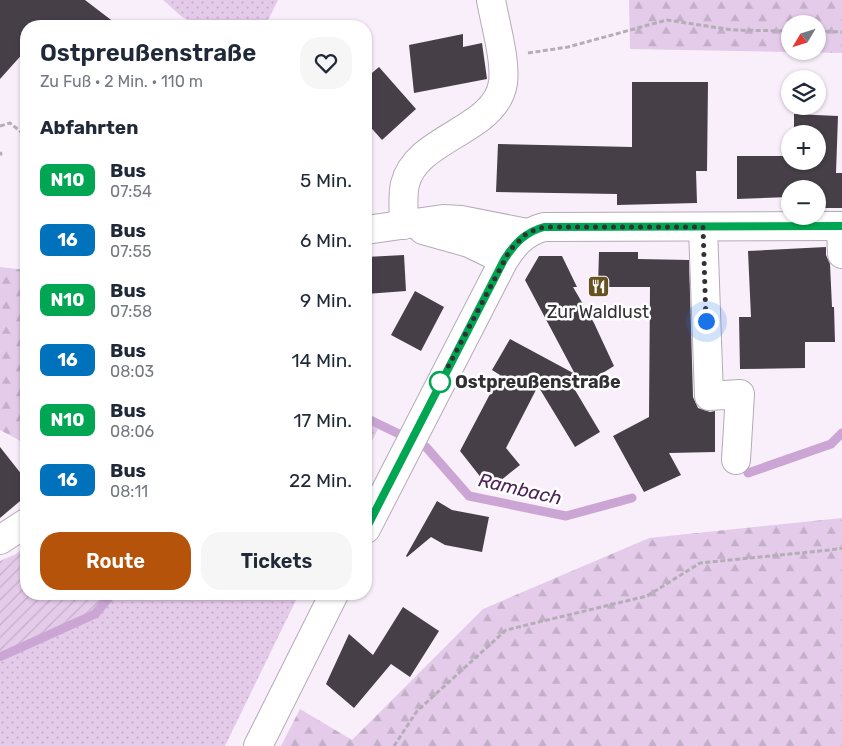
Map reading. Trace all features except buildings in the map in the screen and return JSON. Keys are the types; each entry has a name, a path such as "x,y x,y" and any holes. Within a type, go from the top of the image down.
{"main road":[{"path":"404,225 405,183 412,167 423,156 490,108 498,97 504,71 491,0"},
{"path":"372,229 444,220 461,220 527,233"},
{"path":"404,225 440,233 469,243 504,260"},
{"path":"372,517 504,260 510,250 527,233 544,227 841,226 842,254"},
{"path":"703,227 709,396 740,394 736,460"},
{"path":"0,540 20,527"},
{"path":"258,746 331,600"}],"path":[{"path":"501,58 568,47 667,20 734,30 781,31"},
{"path":"826,32 842,32"},
{"path":"0,126 10,123 20,131"},
{"path":"394,746 418,711 506,630 647,596 700,563 842,548"}],"green space":[{"path":"163,0 278,0 268,20 188,20"},
{"path":"629,0 842,0 842,53 826,53 826,15 781,15 781,52 630,49"},
{"path":"0,267 20,269 20,441 0,430"},
{"path":"372,426 378,429 372,441"},
{"path":"842,518 842,746 281,746 300,709 352,740 483,609 649,538"},
{"path":"20,550 20,600 104,600 94,612 0,657 0,561"},
{"path":"110,600 296,600 225,746 0,746 0,662 98,615"}],"waterway":[{"name":"Rambach","path":"372,421 426,447 469,496 566,516 632,498"},
{"name":"Rambach","path":"748,473 831,444 842,433"},
{"name":"Rambach","path":"0,657 95,614 107,600"}],"bus line":[{"name":"N10","path":"372,517 458,346 504,260 510,250 527,233 544,227 842,226"}],"place":[{"name":"Zur Waldlust","path":"598,287"},
{"name":"Ostpreußenstraße","path":"440,382"}],"route":[{"path":"440,382 510,250 527,233 544,227 703,227 706,321"}]}
